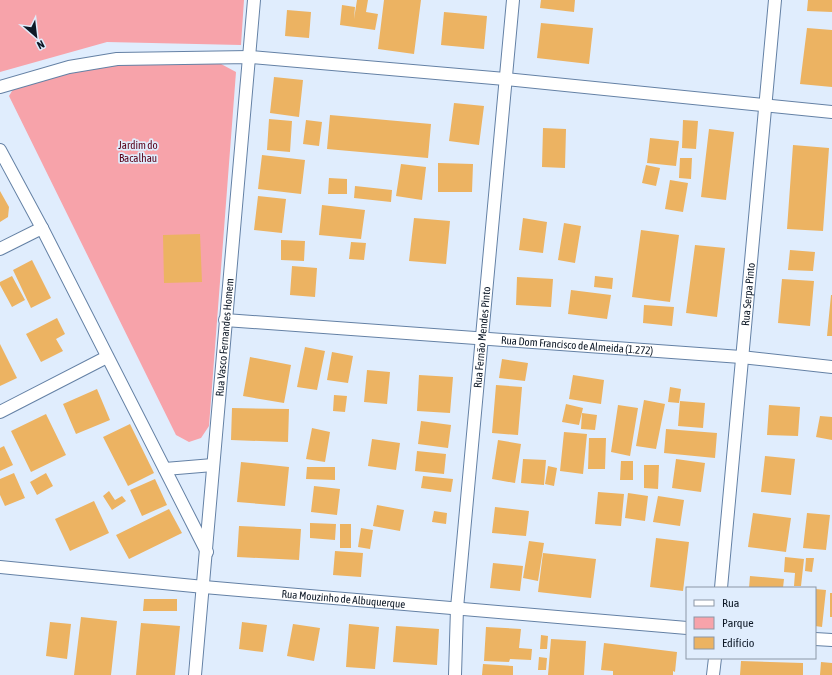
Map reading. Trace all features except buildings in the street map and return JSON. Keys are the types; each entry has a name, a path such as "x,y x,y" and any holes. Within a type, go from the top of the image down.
{"street":[{"name":"Rua Vasco Fernandes Homem","path":"195,675 204,587 225,320 254,0"},
{"name":"Rua Fernão Mendes Pinto","path":"455,675 457,608 512,0"},
{"name":"Rua Serpa Pinto","path":"721,587 741,357 775,0"},
{"path":"0,87 69,67 118,59 250,57 505,79 832,112"},
{"path":"0,150 42,228 207,552"},
{"path":"0,249 42,228"},
{"name":"Rua Dom Francisco de Almeida (1.272)","path":"225,320 741,357 832,367"},
{"path":"0,412 108,357"},
{"path":"164,469 213,465"},
{"name":"Rua Mouzinho de Albuquerque","path":"0,567 204,587 686,628"},
{"path":"816,639 832,640"},
{"path":"713,675 714,659"}],"green space":[{"path":"0,0 244,0 241,45 107,42 0,72"},
{"name":"Jardim do Bacalhau","path":"208,57 236,72 209,426 201,438 189,442 176,435 9,96 18,81 117,59"}]}
